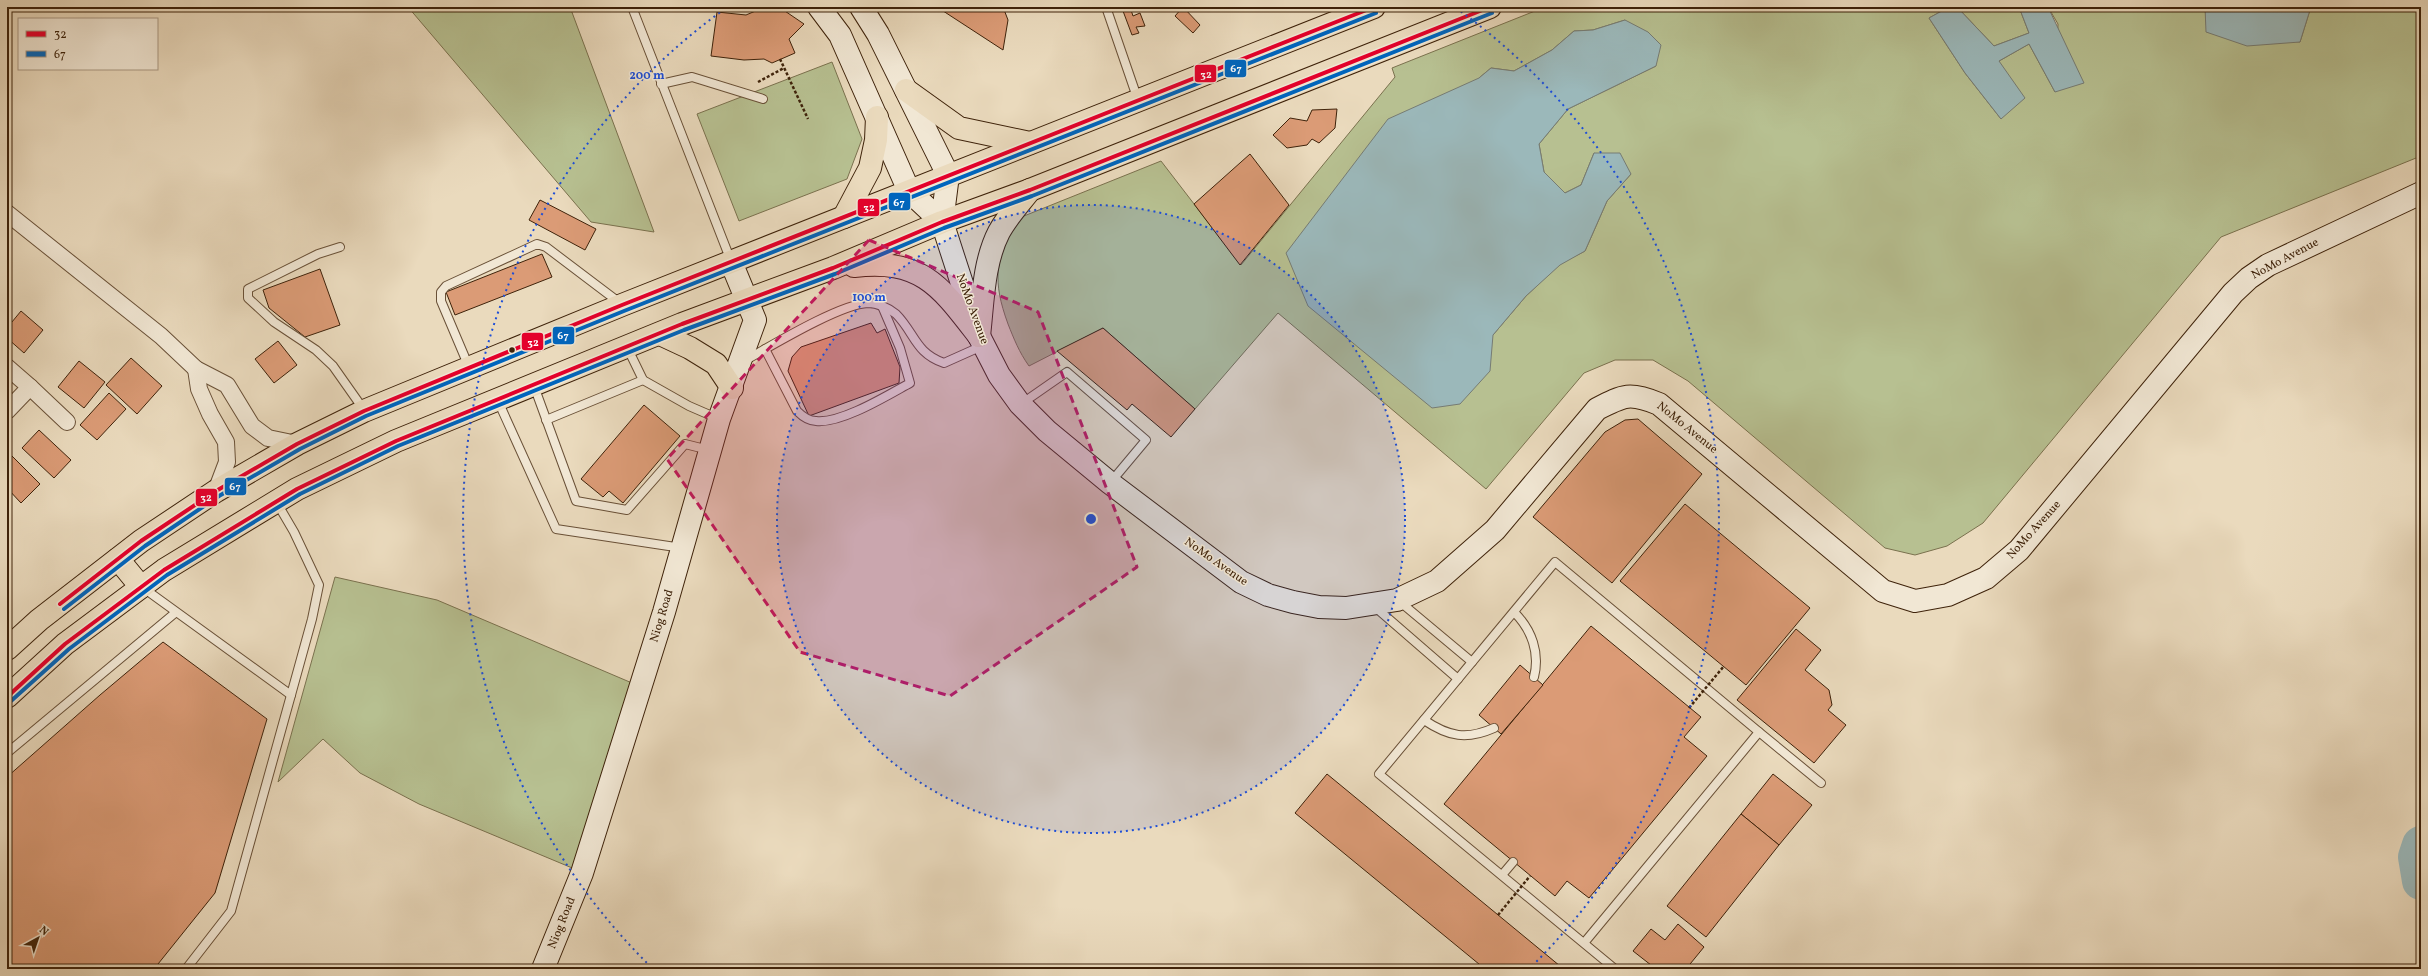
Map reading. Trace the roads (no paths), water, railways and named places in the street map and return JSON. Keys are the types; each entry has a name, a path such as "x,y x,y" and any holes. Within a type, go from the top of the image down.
{"main road":[{"path":"7,649 39,620 141,541 216,491 297,444 364,411 469,366 1374,7"},
{"path":"7,697 65,644 164,570 276,501 396,441 626,346 747,299 833,268 942,222 1030,190 1490,7"},
{"path":"906,90 959,128 1030,143"},
{"path":"844,217 870,168 876,140 877,118"},
{"path":"981,341 986,273 992,248 1000,231 1030,190"},
{"path":"833,268 880,263 903,267 923,277 944,292 981,341"},
{"path":"660,334 690,348 716,364 732,388"},
{"path":"118,559 141,587"}],"street":[{"name":"NoMo Avenue","path":"819,7 840,35 909,191 942,222"},
{"path":"840,35 851,7"},
{"path":"862,7 878,34 948,175"},
{"name":"NoMo Avenue","path":"948,175 942,222 981,341 999,375 1020,404 1047,430 1110,484 1212,562 1241,582 1268,595 1319,607 1346,608 1373,605 1397,600 1437,581 1486,539 1519,503 1597,409 1620,397 1641,396 1659,404 1883,591 1914,601 1948,595 1986,578 2019,550 2233,293 2249,278 2268,266 2421,193"},
{"path":"7,214 162,336 196,369 227,385 252,426 268,438 297,444"},
{"name":"Niog Road","path":"543,969 582,873 720,419 755,320 731,262"},
{"path":"7,367 67,422"},
{"path":"196,369 199,388 210,414 226,442 227,462 216,491"},
{"path":"7,410 30,387"}],"lane":[{"path":"632,7 731,262"},
{"path":"1106,7 1138,101"},
{"path":"661,84 692,77 763,99"},
{"path":"469,366 441,301 441,292 446,286 537,244 546,247 622,305"},
{"path":"340,247 318,254 248,289 248,298 274,322 316,350 333,366 364,411"},
{"path":"740,363 824,318 870,303 882,306 896,314 922,351 934,360 944,363 981,341"},
{"path":"765,349 797,411 804,417 814,421 833,420 878,400 910,383 900,348 882,306"},
{"path":"626,346 643,380 689,406 720,419"},
{"path":"1020,404 1066,372 1146,440 1110,484"},
{"path":"546,420 643,380"},
{"path":"533,384 576,501 627,510 685,444 710,451"},
{"path":"497,398 556,529 682,548"},
{"path":"186,969 231,911 312,619 319,585 294,532 276,501"},
{"path":"1614,969 1379,774 1555,562 1821,783"},
{"path":"141,587 175,613 291,695"},
{"path":"1397,600 1472,662"},
{"path":"1373,605 1458,679"},
{"path":"1514,612 1533,640 1538,664 1534,677"},
{"path":"7,753 175,613"},
{"path":"1424,720 1454,736 1479,735 1494,728"},
{"path":"1584,943 1760,732"},
{"path":"1502,875 1513,862"}],"water":[{"path":"1949,7 1957,7 1994,46 2029,33 2019,7 2048,7 2084,83 2055,92 2029,44 1999,61 2025,98 2001,119 1965,73 1929,18"},
{"path":"2205,7 2317,7 2310,10 2300,42 2247,46 2206,32"},
{"path":"1625,20 1648,32 1661,45 1656,66 1568,109 1539,144 1544,172 1565,193 1581,185 1594,153 1620,153 1631,174 1607,201 1585,251 1560,265 1526,296 1493,335 1490,371 1460,404 1432,408 1308,306 1286,253 1388,119 1479,78 1491,68 1514,71 1552,50 1574,31 1593,30"}],"waterway":[{"path":"2421,845 2417,857 2421,881"}]}
